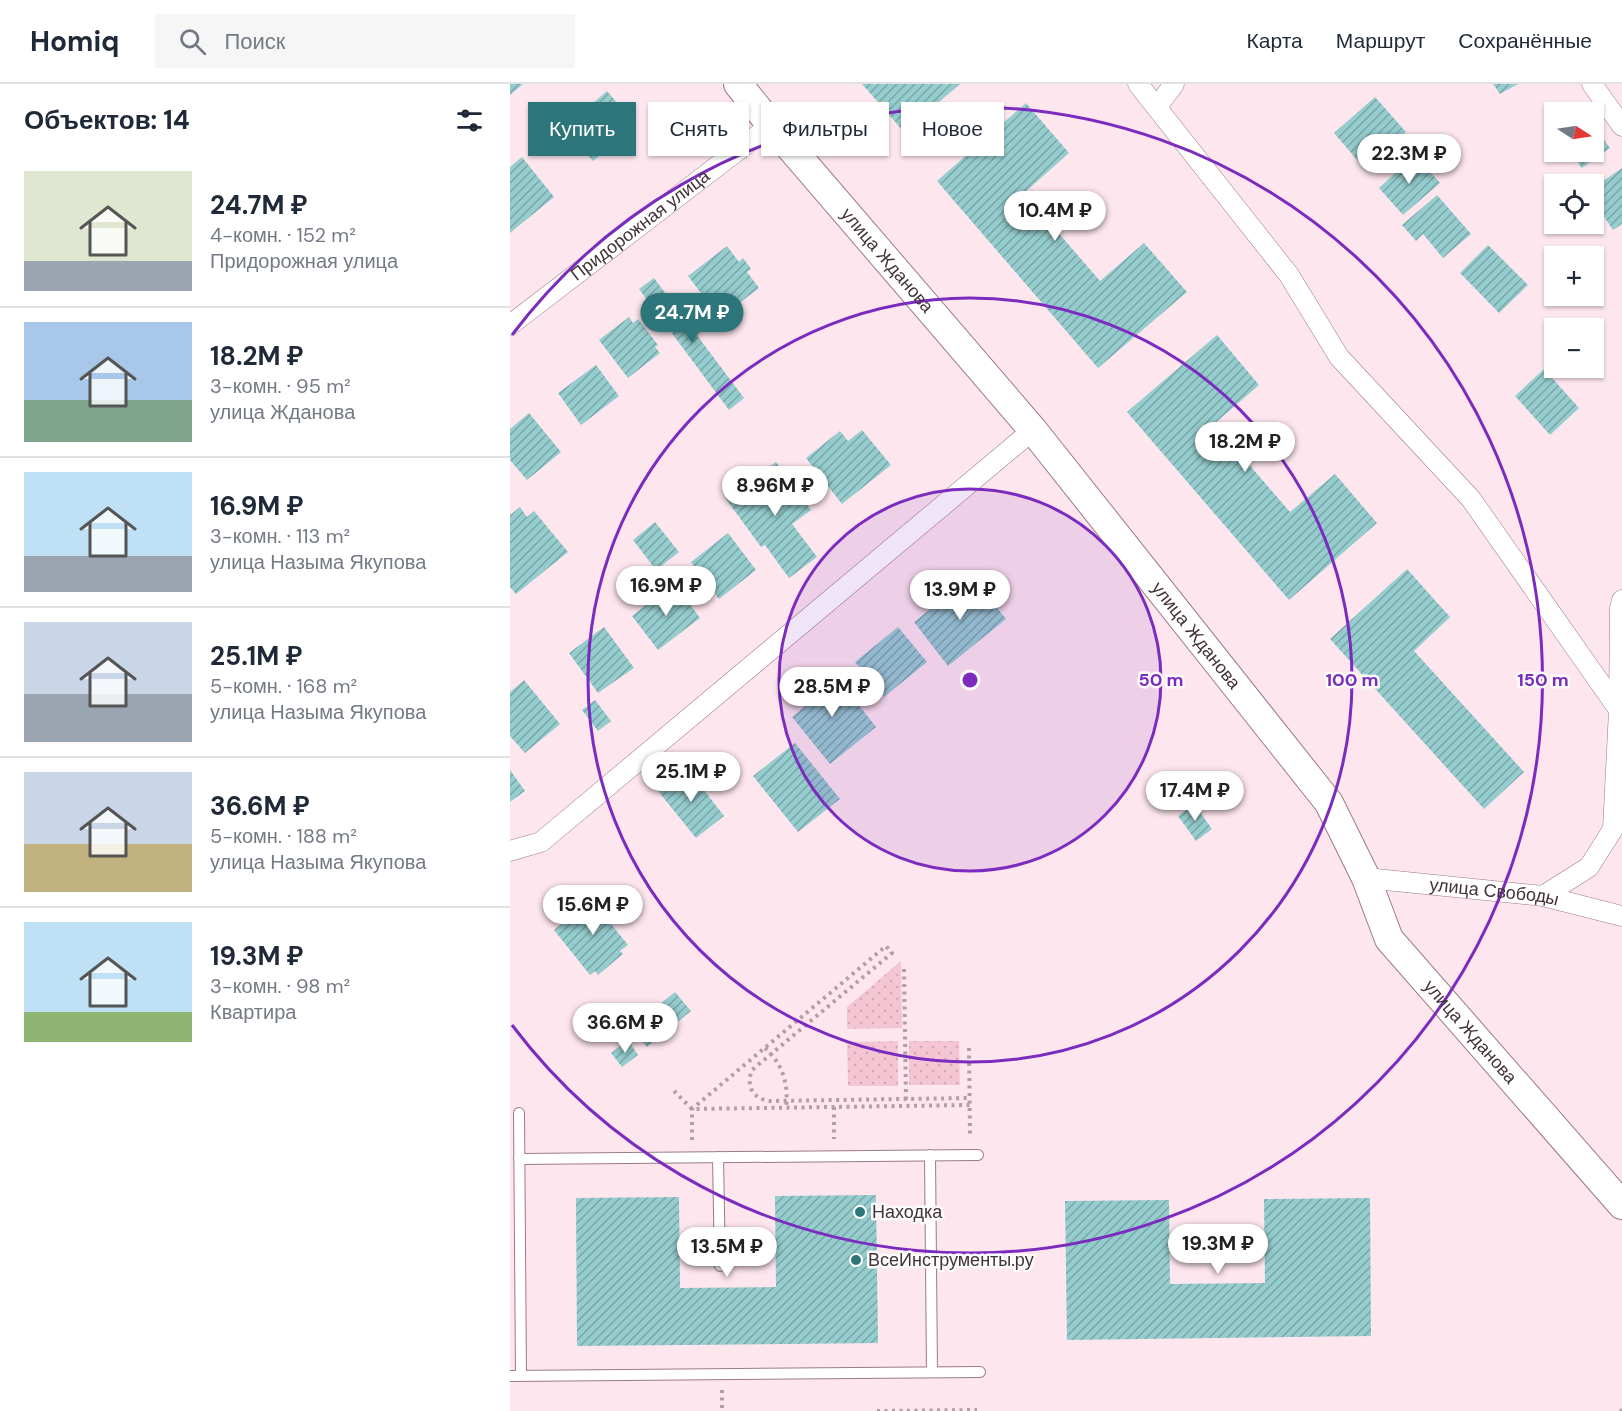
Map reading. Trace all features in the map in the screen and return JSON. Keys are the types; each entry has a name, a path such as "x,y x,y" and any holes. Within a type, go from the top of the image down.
{"street":[{"name":"улица Жданова","path":"738,84 761,113"},
{"path":"1138,84 1289,275 1339,357 1471,499 1619,710"},
{"path":"1157,107 1174,84"},
{"path":"1592,84 1622,126"},
{"name":"Придорожная улица","path":"510,325 761,133"},
{"name":"улица Жданова","path":"798,156 1033,430 1329,803 1366,878 1389,939 1622,1205"},
{"path":"510,851 541,842 1033,430"},
{"path":"1543,896 1589,867 1613,829 1622,600"},
{"name":"улица Свободы","path":"1366,878 1543,896 1622,916"}],"lane":[{"path":"519,1113 516,1376 980,1372"},
{"path":"930,1155 932,1372"},
{"path":"519,1159 974,1155"},
{"path":"718,1157 720,1266"}],"path":[{"path":"692,1108 886,946 892,953 752,1070 748,1078 750,1088 754,1095 761,1099 970,1098"},
{"path":"904,969 906,1106"},
{"path":"765,1048 771,1053 784,1075 786,1107"},
{"path":"969,1048 974,1155"},
{"path":"674,1090 692,1108 692,1157"},
{"path":"692,1108 970,1105"},
{"path":"834,1107 834,1156"},
{"path":"877,1411 977,1410"}],"shaded area":[{"path":"901,961 902,1028 847,1029 847,1007"},
{"path":"898,1041 898,1086 848,1086 847,1042"},
{"path":"909,1041 959,1041 960,1085 909,1085"}],"building":[{"path":"510,84 523,84 510,95"},
{"path":"862,84 960,84 939,102 901,102 901,129 889,115 889,102 878,102"},
{"path":"1493,84 1518,84 1500,94"},
{"path":"607,91 616,102 594,102"},
{"path":"1375,97 1406,132 1364,168 1334,133"},
{"path":"1026,103 1069,153 1024,193 1100,281 1144,243 1187,292 1098,368 937,181 966,156 1004,156 1004,122"},
{"path":"1604,140 1610,148 1604,152"},
{"path":"1415,155 1440,183 1403,215 1379,188"},
{"path":"589,156 599,156 593,161"},
{"path":"522,157 554,197 510,233 510,167"},
{"path":"1578,162 1590,162 1582,168"},
{"path":"1622,168 1622,224 1613,230 1604,216 1604,180"},
{"path":"1437,195 1471,234 1443,258 1423,234 1416,241 1402,225"},
{"path":"1488,245 1528,285 1499,313 1460,273"},
{"path":"727,246 739,262 743,258 751,269 747,272 759,288 720,318 688,276"},
{"path":"654,278 744,398 729,410 639,289"},
{"path":"629,317 633,323 638,319 658,345 655,347 660,353 628,378 599,340"},
{"path":"1217,335 1259,385 1214,424 1290,512 1335,474 1377,523 1289,600 1127,412"},
{"path":"596,365 619,396 581,425 558,393"},
{"path":"1544,369 1544,378 1552,378 1579,408 1550,435 1515,396"},
{"path":"529,413 561,452 527,480 510,460 510,429"},
{"path":"862,430 891,465 842,504 806,458 840,431 848,441"},
{"path":"776,462 811,510 792,524 817,557 789,578 765,545 761,547 726,499"},
{"path":"520,507 527,517 534,511 568,552 516,594 510,587 510,515"},
{"path":"655,522 679,552 656,570 633,540"},
{"path":"728,533 756,570 719,599 691,562"},
{"path":"1407,569 1450,617 1414,651 1524,772 1484,809 1330,639"},
{"path":"972,576 1006,619 948,666 914,622"},
{"path":"674,583 700,618 658,650 632,616"},
{"path":"604,627 634,668 598,693 569,653"},
{"path":"898,627 927,662 884,697 855,662"},
{"path":"818,671 831,686 839,680 876,727 830,764 792,717 813,700 801,685"},
{"path":"524,680 560,724 525,753 510,736 510,692"},
{"path":"595,700 611,721 598,731 582,710"},
{"path":"795,743 840,799 798,832 753,776"},
{"path":"687,768 724,816 696,838 658,791"},
{"path":"510,770 525,791 510,802"},
{"path":"1194,804 1212,829 1196,841 1178,816"},
{"path":"600,893 618,917 611,924 628,945 620,951 623,954 598,975 595,971 590,975 554,930"},
{"path":"675,992 691,1011 647,1047 631,1028"},
{"path":"628,1040 638,1055 622,1067 611,1053"},
{"path":"876,1195 878,1343 577,1346 576,1198 679,1197 680,1288 776,1287 775,1196"},
{"path":"1370,1198 1371,1336 1067,1340 1065,1201 1169,1200 1170,1284 1265,1283 1264,1199"}],"place":[{"name":"Находка","path":"860,1212"},
{"name":"ВсеИнструменты.ру","path":"856,1260"}]}
